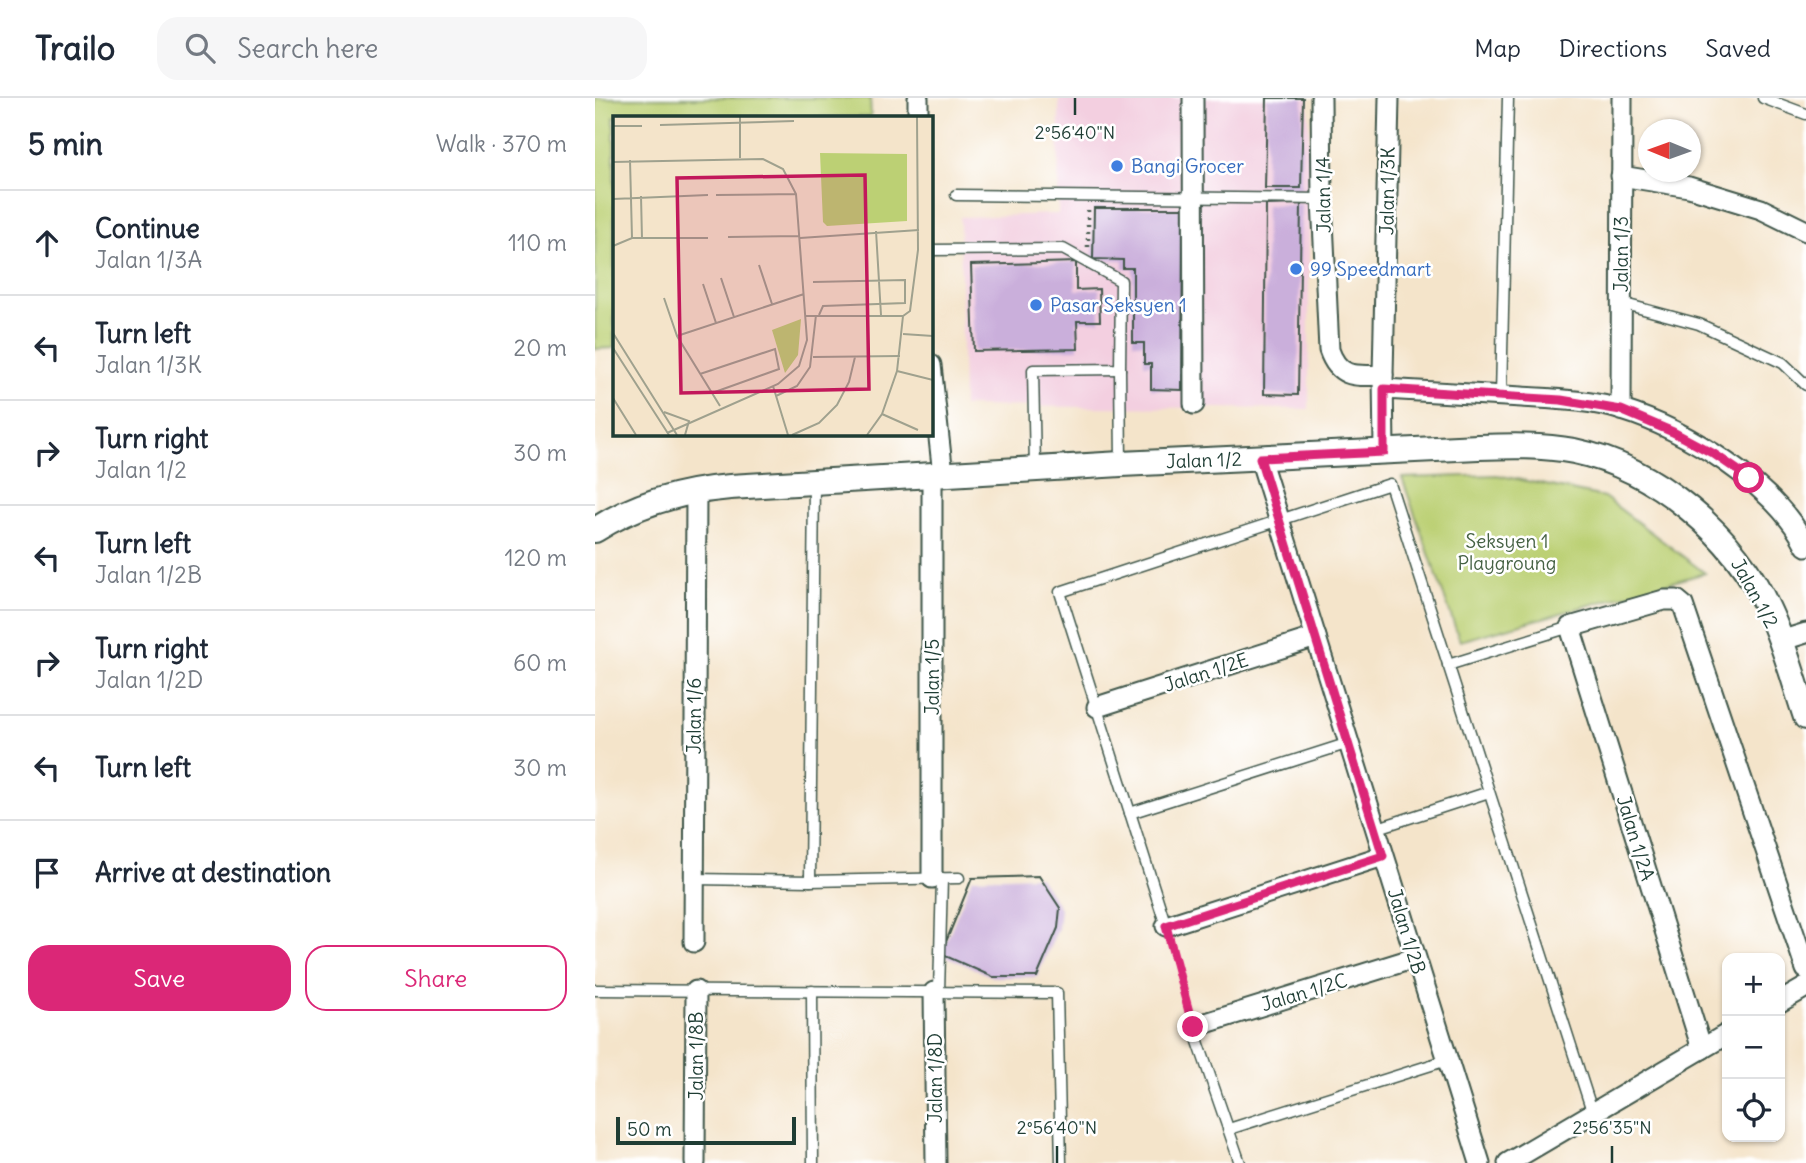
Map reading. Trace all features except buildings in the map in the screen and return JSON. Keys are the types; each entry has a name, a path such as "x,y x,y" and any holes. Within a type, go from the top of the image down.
{"street":[{"path":"918,98 918,116"},
{"path":"1193,98 1194,404"},
{"name":"Jalan 1/4","path":"1321,98 1322,199 1329,350 1338,368 1356,376 1383,382 1561,400 1621,410 1673,432 1714,454 1749,478 1779,508 1806,546"},
{"name":"Jalan 1/3K","path":"1384,452 1389,98"},
{"name":"Jalan 1/3","path":"1621,410 1622,98"},
{"path":"1621,176 1689,187 1761,209 1806,231"},
{"name":"Jalan 1/5","path":"933,402 937,475 937,878"},
{"name":"Jalan 1/2","path":"595,530 639,506 696,490 1121,464 1384,452 1525,446 1573,451 1605,460 1665,490 1691,510 1740,560 1769,611 1806,717"},
{"name":"Jalan 1/2B","path":"1260,458 1480,1163"},
{"name":"Jalan 1/6","path":"694,942 696,490"},
{"path":"1570,627 1664,600 1677,600 1683,605 1806,969"},
{"name":"Jalan 1/2A","path":"1570,627 1702,1049"},
{"path":"1780,640 1806,633"},
{"name":"Jalan 1/2E","path":"1097,707 1316,637"},
{"path":"1166,926 1383,856"},
{"name":"Jalan 1/2C","path":"1193,1027 1415,958"},
{"path":"1785,999 1806,987"},
{"name":"Jalan 1/8B","path":"695,1163 696,991"},
{"name":"Jalan 1/8D","path":"936,1163 937,992"},
{"path":"1508,1163 1722,1037"}],"lane":[{"path":"1501,396 1508,98"},
{"path":"1763,98 1806,114"},
{"path":"956,195 1322,199"},
{"path":"933,250 1063,249 1121,281 1121,464"},
{"path":"1621,303 1699,324 1783,363 1806,385"},
{"path":"1035,469 1033,370 1120,369"},
{"path":"810,881 814,481"},
{"path":"1166,926 1060,592 1390,484 1593,1114"},
{"path":"1448,665 1570,627"},
{"path":"1130,813 1349,743"},
{"path":"1375,829 1489,792"},
{"path":"937,878 937,992"},
{"path":"693,879 810,881 959,878"},
{"path":"595,990 1057,993 1061,1163"},
{"path":"813,991 813,1163"},
{"path":"1193,1027 1240,1163"},
{"path":"1229,1129 1447,1060"}],"path":[{"path":"1088,195 1089,263"},
{"path":"1166,926 1193,1027"}],"shaded area":[{"path":"1059,98 1309,98 1309,409 963,406 960,217 1058,214"}],"green space":[{"path":"595,98 870,98 871,116 613,116 613,348 595,349"},
{"name":"Seksyen 1 Playgroung","path":"1497,475 1604,497 1705,573 1460,641 1402,478"}],"place":[{"name":"Bangi Grocer","path":"1117,166"},
{"name":"99 Speedmart","path":"1296,269"},
{"name":"Pasar Seksyen 1","path":"1036,305"}],"route":[{"path":"1193,1027 1166,926 1383,856 1260,458 1384,452 1384,389 1561,400 1621,410 1673,432 1714,454 1749,478"}]}
